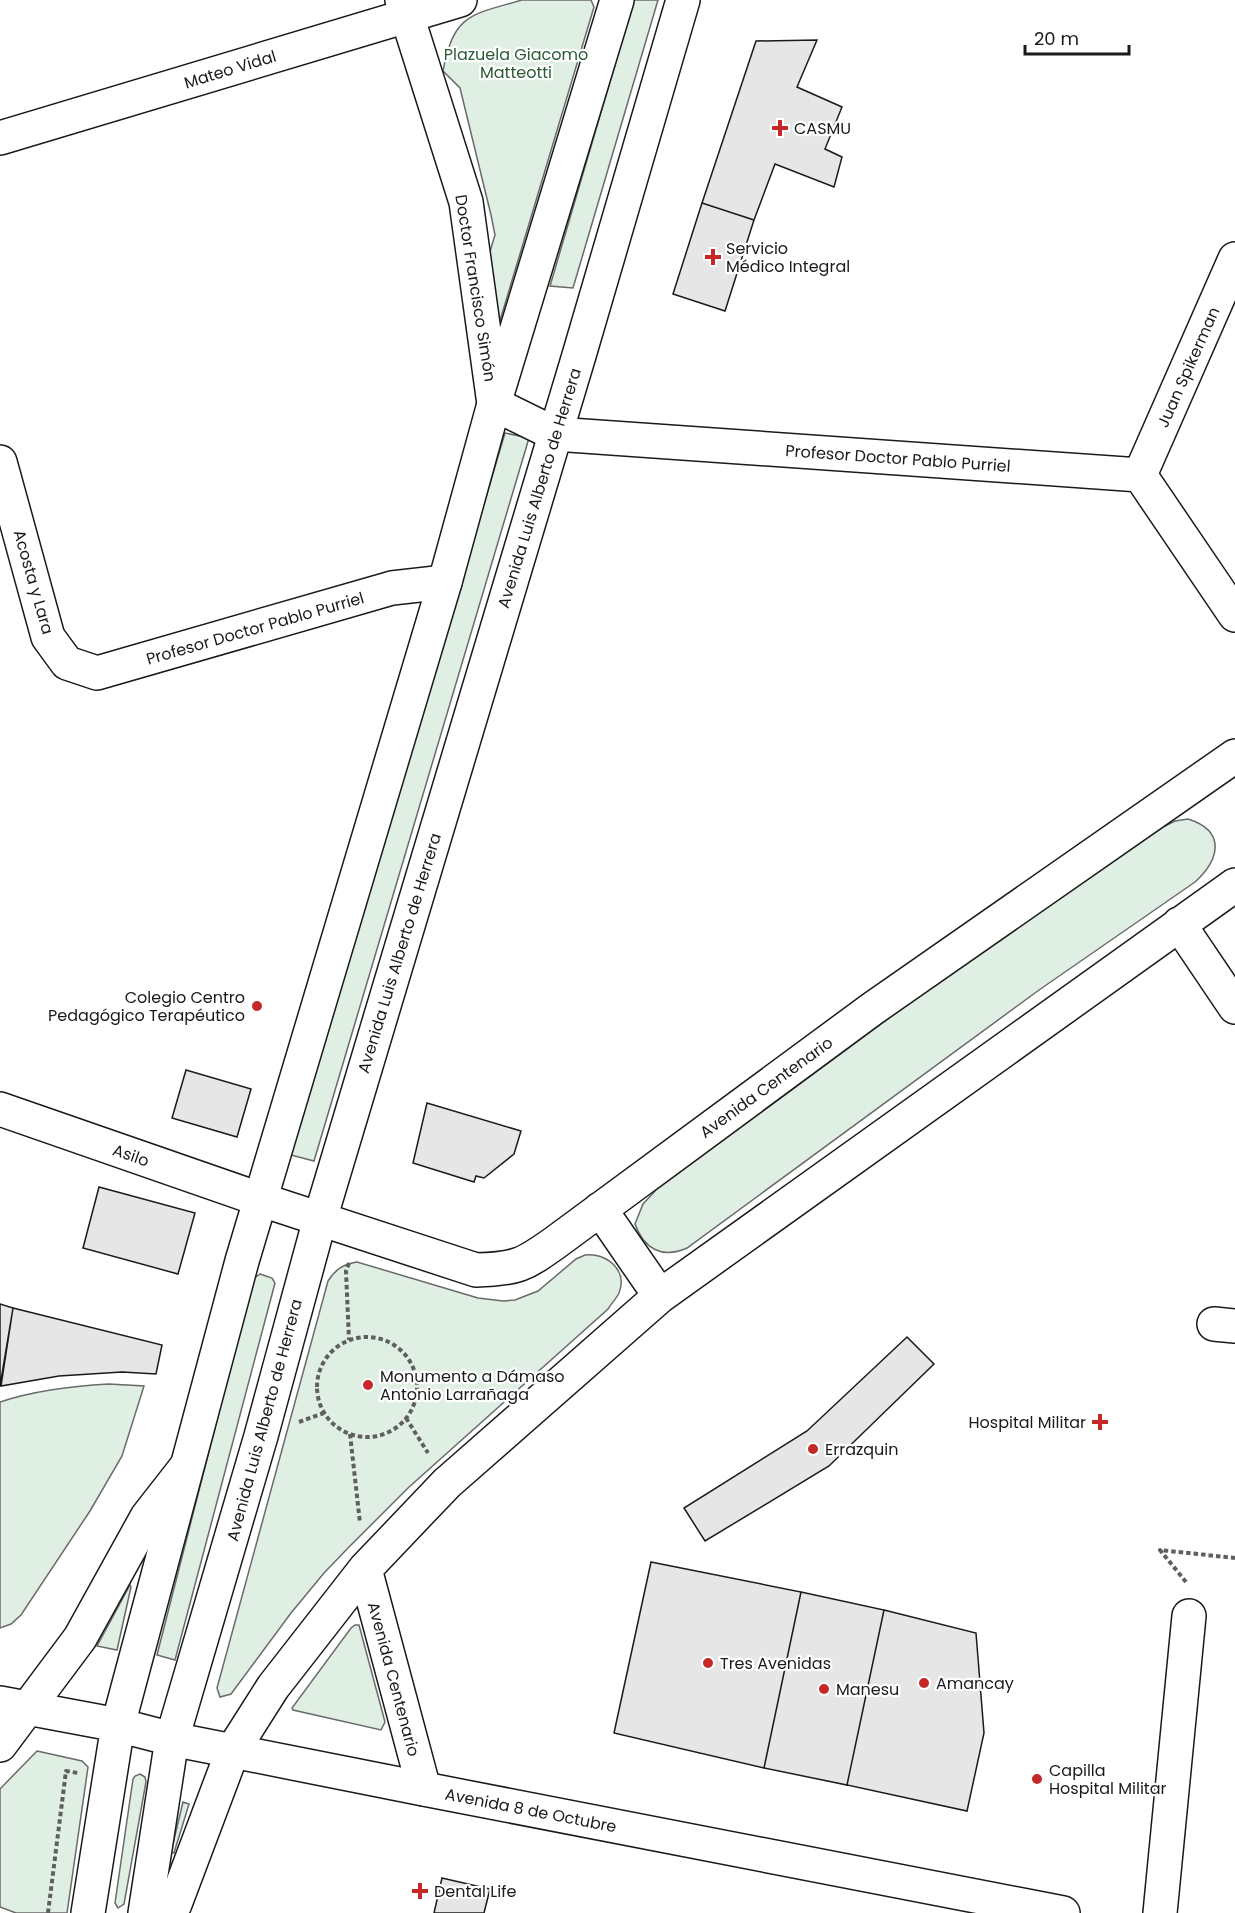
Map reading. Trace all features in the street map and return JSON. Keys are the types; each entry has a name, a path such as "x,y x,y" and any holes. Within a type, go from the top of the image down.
{"street":[{"name":"Mateo Vidal","path":"0,138 405,8 460,0"},
{"path":"88,1913 118,1725 242,1261 445,582 494,404 616,0"},
{"name":"Avenida Luis Alberto de Herrera","path":"145,1913 172,1739 261,1436 320,1219 555,434 682,0"},
{"name":"Doctor Francisco Simón","path":"405,8 466,202 494,404"},
{"name":"Juan Spikerman","path":"1140,475 1235,259"},
{"name":"Profesor Doctor Pablo Purriel","path":"494,404 555,434 1140,475"},
{"name":"Acosta y Lara","path":"0,462 48,638 66,663"},
{"path":"1140,475 1235,615"},
{"name":"Profesor Doctor Pablo Purriel","path":"66,663 97,673 392,588 445,582"},
{"name":"Avenida Centenario","path":"262,1200 476,1270 522,1265 872,1009 1235,756"},
{"name":"Avenida Centenario","path":"233,1750 273,1687 365,1569 447,1483 660,1296 1235,885"},
{"path":"1179,924 1235,1007"},
{"name":"Asilo","path":"0,1109 262,1200"},
{"path":"600,1209 660,1296"},
{"path":"0,1745 14,1706 80,1638 147,1517 186,1467"},
{"name":"Avenida Centenario","path":"365,1569 424,1789"},
{"path":"1160,1913 1188,1616"},
{"name":"Avenida 8 de Octubre","path":"14,1706 118,1725 172,1739 424,1789 1064,1913"},
{"path":"169,1913 175,1904 233,1750"}],"path":[{"path":"349,1340 346,1271 361,1231"},
{"path":"365,1337 381,1339 396,1346 407,1358 415,1372 417,1388 414,1404 406,1418 395,1429 381,1436 366,1437 350,1434 335,1426 324,1413 318,1396 318,1379 324,1363 334,1349 349,1340 365,1337"},
{"path":"406,1418 447,1483"},
{"path":"350,1434 365,1569"},
{"path":"1188,1616 1194,1591 1160,1550 1235,1557"},
{"path":"48,1913 66,1771"}],"green space":[{"name":"Plazuela Giacomo Matteotti","path":"522,0 591,0 594,7 499,324 488,258 495,235 491,215 460,88 443,71 453,38 467,19 490,9"},
{"path":"634,0 658,0 573,288 550,286"},
{"path":"505,433 529,438 314,1161 291,1155"},
{"path":"1188,819 1209,831 1214,838 1215,846 1210,864 1195,882 1039,990 687,1248 662,1252 655,1250 643,1240 635,1224 643,1204 656,1190 942,979 1163,827 1175,821"},
{"path":"585,1255 600,1256 618,1270 621,1285 619,1293 608,1309 408,1488 349,1547 291,1613 231,1694 220,1697 217,1688 328,1281 340,1268 357,1262 478,1298 515,1300 538,1291 576,1259"},
{"path":"260,1274 272,1278 275,1283 175,1660 157,1655 253,1279"},
{"path":"109,1384 144,1386 122,1456 90,1511 21,1615 11,1624 0,1628 0,1402 54,1389"},
{"path":"130,1585 117,1650 97,1646"},
{"path":"355,1625 359,1625 385,1722 381,1730 292,1708"},
{"path":"37,1751 82,1761 88,1767 67,1913 16,1913 0,1907 0,1789"},
{"path":"140,1774 145,1777 146,1782 124,1904 118,1908 115,1903 133,1779"},
{"path":"183,1802 189,1804 174,1853 171,1852"}],"building":[{"name":"CASMU","path":"817,40 797,87 842,107 825,149 842,157 834,187 775,164 754,220 702,203 756,41"},
{"name":"Servicio Médico Integral","path":"702,203 754,220 725,311 673,294"},
{"path":"186,1070 251,1089 237,1137 172,1118"},
{"path":"427,1103 521,1131 514,1154 484,1178 476,1176 474,1182 413,1163"},
{"path":"99,1187 195,1213 178,1274 83,1248"},
{"path":"0,1304 13,1308 0,1386"},
{"path":"13,1308 162,1345 156,1374 122,1372 59,1376 1,1386"},
{"name":"Errazquin","path":"907,1337 934,1364 829,1466 705,1541 684,1508 807,1431"},
{"name":"Tres Avenidas","path":"651,1562 801,1592 764,1768 614,1733"},
{"name":"Manesu","path":"801,1592 884,1610 847,1785 764,1768"},
{"name":"Amancay","path":"884,1610 976,1633 984,1733 967,1811 847,1785"},
{"path":"442,1878 490,1889 484,1913 434,1913"}],"place":[{"name":"CASMU","path":"780,128"},
{"name":"Servicio Médico Integral","path":"713,257"},
{"name":"Colegio Centro Pedagógico Terapéutico","path":"257,1006"},
{"name":"Monumento a Dámaso Antonio Larrañaga","path":"368,1385"},
{"name":"Hospital Militar","path":"1100,1422"},
{"name":"Errazquin","path":"813,1449"},
{"name":"Tres Avenidas","path":"708,1663"},
{"name":"Amancay","path":"924,1683"},
{"name":"Manesu","path":"824,1689"},
{"name":"Capilla Hospital Militar","path":"1037,1779"},
{"name":"Dental Life","path":"420,1891"}]}
